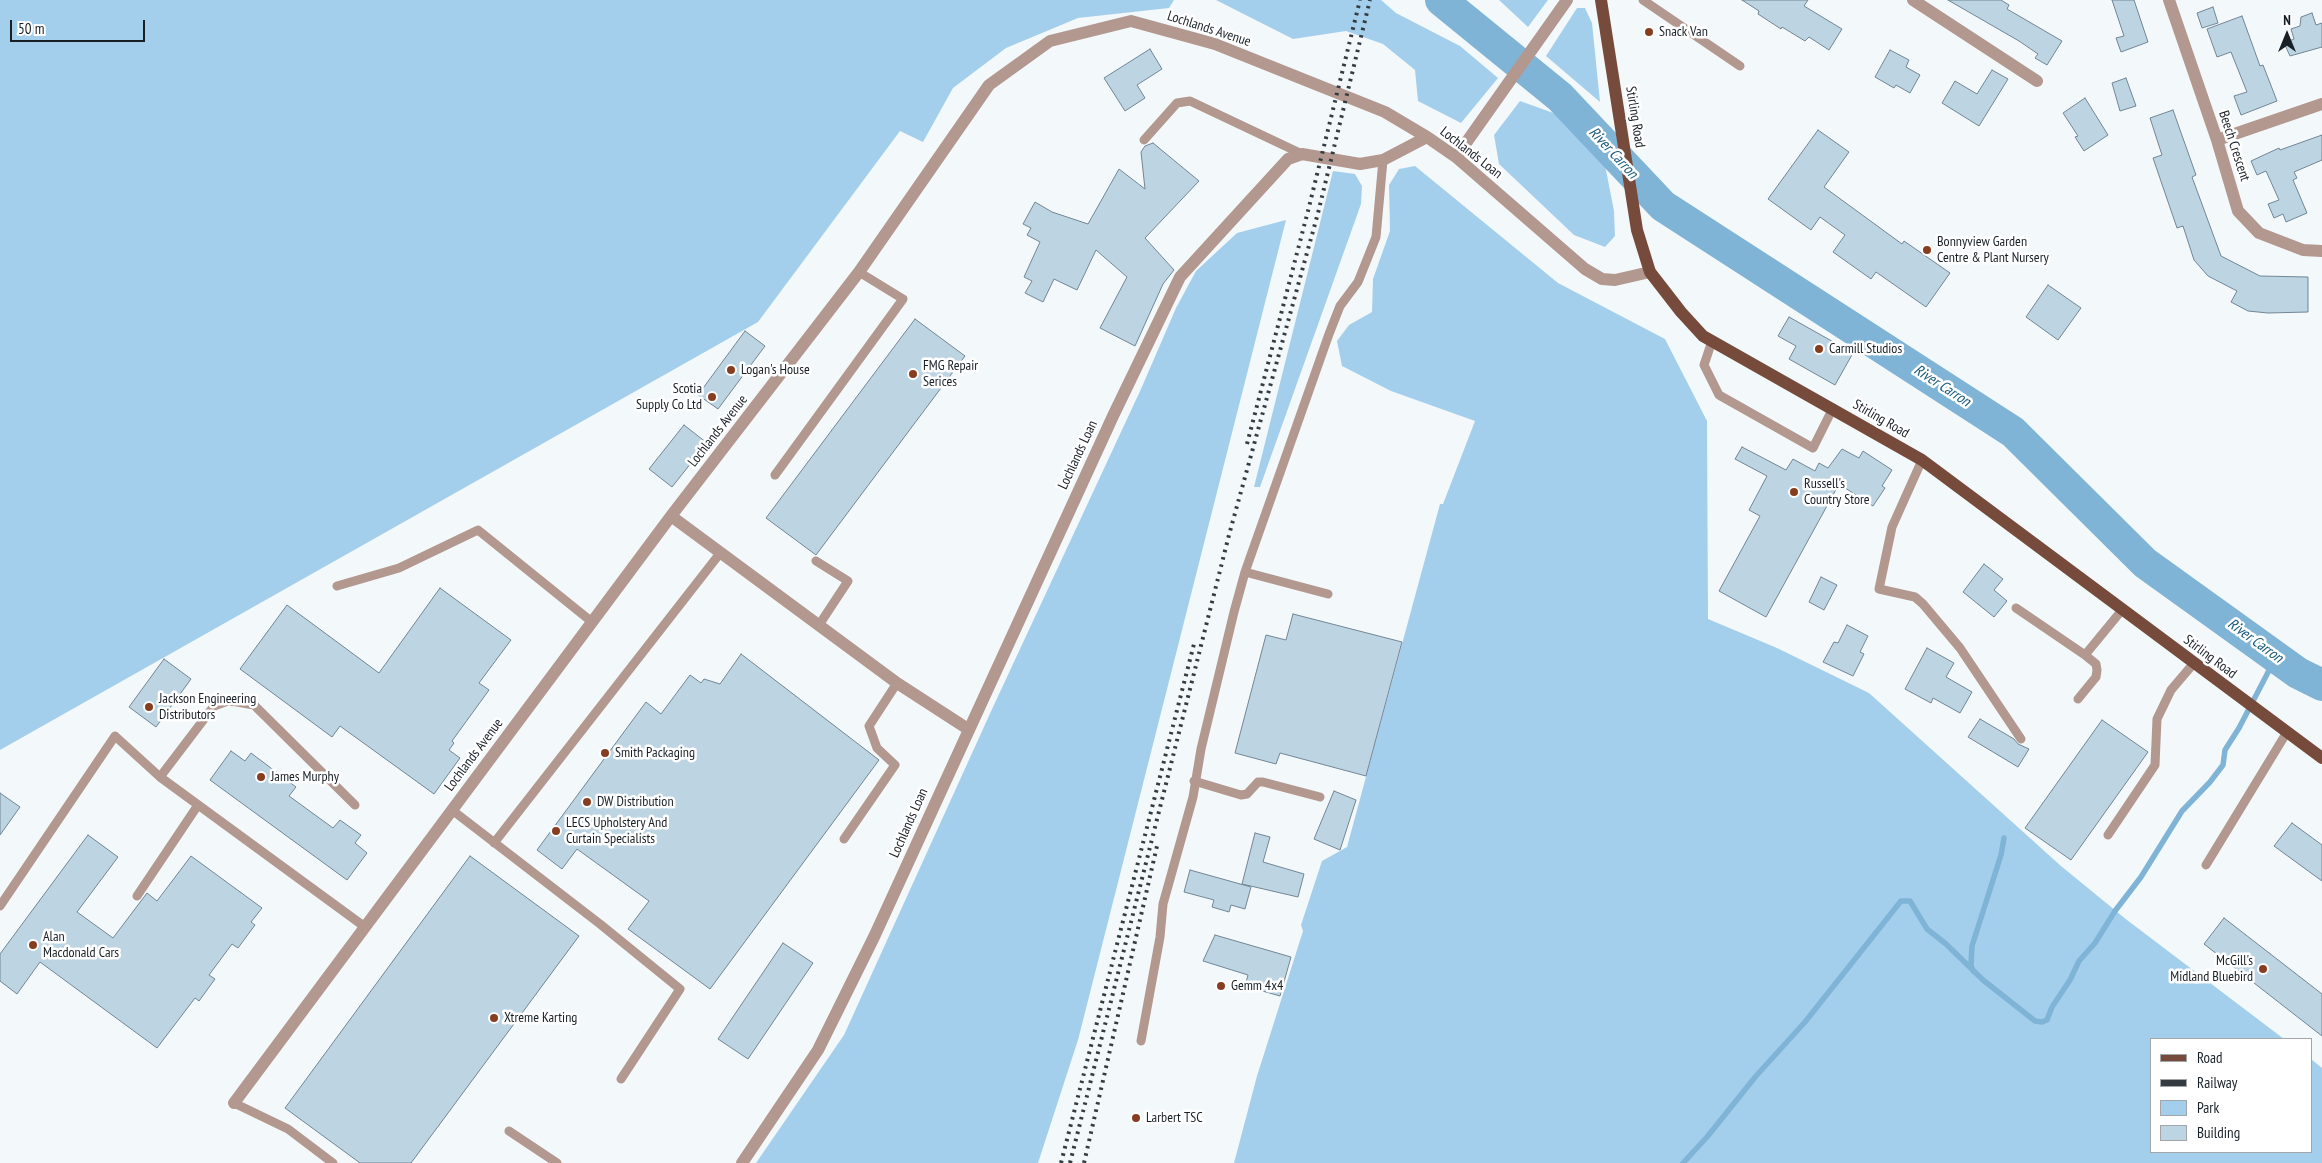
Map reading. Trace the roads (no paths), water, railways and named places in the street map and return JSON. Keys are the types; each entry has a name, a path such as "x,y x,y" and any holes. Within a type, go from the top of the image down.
{"main road":[{"name":"Stirling Road","path":"1602,0 1637,230 1650,272 1681,312 1703,336 1922,460 2322,758"}],"street":[{"path":"1913,0 2036,81"},
{"name":"Beech Crescent","path":"2168,0 2217,140 2238,211 2258,233 2303,250 2322,251"},
{"path":"1456,157 1566,1"},
{"name":"Lochlands Avenue","path":"234,1103 671,516 859,272 989,86 1050,41 1131,21 1215,44 1385,112 1427,137"},
{"path":"2217,140 2322,104"},
{"name":"Lochlands Loan","path":"742,1163 818,1050 874,937 1112,416 1180,277 1288,159 1302,154 1360,164 1383,160 1427,137 1456,157 1585,269 1602,279 1616,280 1650,272"},
{"path":"671,516 897,683 968,729"}],"lane":[{"path":"1643,0 1740,66"},
{"path":"1144,140 1176,103 1190,101 1302,154"},
{"path":"1141,1041 1160,937 1162,904 1193,797 1194,781 1245,572 1340,306 1358,282 1376,237 1383,160"},
{"path":"775,475 903,299 859,272"},
{"path":"1712,341 1704,365 1719,395 1813,448 1833,408"},
{"path":"1922,460 1892,527 1879,588 1915,597 1923,604 1960,648 2021,740"},
{"path":"338,586 400,568 478,530 592,622"},
{"path":"494,843 721,552"},
{"path":"816,561 848,581 819,625"},
{"path":"1245,572 1328,594"},
{"path":"2016,608 2096,664 2098,670 2096,676 2078,698"},
{"path":"2085,655 2122,610"},
{"path":"2108,835 2155,765 2157,719 2171,690 2194,663"},
{"path":"844,839 896,765 877,748 869,726 897,683"},
{"path":"160,777 214,706 228,701 237,702 254,705 355,805"},
{"path":"2206,865 2287,732"},
{"path":"0,906 115,736 160,777 365,927"},
{"path":"1194,781 1241,795 1247,794 1258,782 1263,782 1320,797"},
{"path":"137,896 198,805"},
{"path":"452,810 600,924 680,989 621,1079"},
{"path":"234,1103 288,1129 333,1163"},
{"path":"509,1131 557,1163"}],"waterway":[{"name":"River Carron","path":"1441,0 1560,97 1663,206 2013,432 2145,563 2298,673 2322,685"},
{"path":"1683,1163 1707,1137 1756,1076 1805,1022 1901,901 1910,901 1927,929 1946,944 1983,980 2035,1021 2042,1022 2047,1020 2052,1007 2070,980 2079,961 2095,943 2115,911 2141,877 2182,811 2210,782 2223,765 2225,750 2239,728 2276,657"},
{"path":"1973,971 1971,965 1972,946 2001,855 2004,838"}],"railway":[{"path":"1247,444 1308,211 1360,0"},
{"path":"1070,1163 1229,535 1318,213 1370,0"},
{"path":"1061,1163 1195,640"},
{"path":"1084,1163 1157,846"}],"place":[{"name":"Snack Van","path":"1649,32"},
{"name":"Bonnyview Garden Centre & Plant Nursery","path":"1927,250"},
{"name":"Carmill Studios","path":"1819,349"},
{"name":"Logan's House","path":"731,370"},
{"name":"FMG Repair Serices","path":"913,374"},
{"name":"Scotia Supply Co Ltd","path":"712,397"},
{"name":"Russell's Country Store","path":"1794,492"},
{"name":"Jackson Engineering Distributors","path":"149,707"},
{"name":"Smith Packaging","path":"605,753"},
{"name":"James Murphy","path":"261,777"},
{"name":"DW Distribution","path":"587,802"},
{"name":"LECS Upholstery And Curtain Specialists","path":"556,831"},
{"name":"Alan Macdonald Cars","path":"33,945"},
{"name":"McGill's Midland Bluebird","path":"2263,969"},
{"name":"Gemm 4x4","path":"1221,986"},
{"name":"Xtreme Karting","path":"494,1018"},
{"name":"Larbert TSC","path":"1136,1118"}]}
